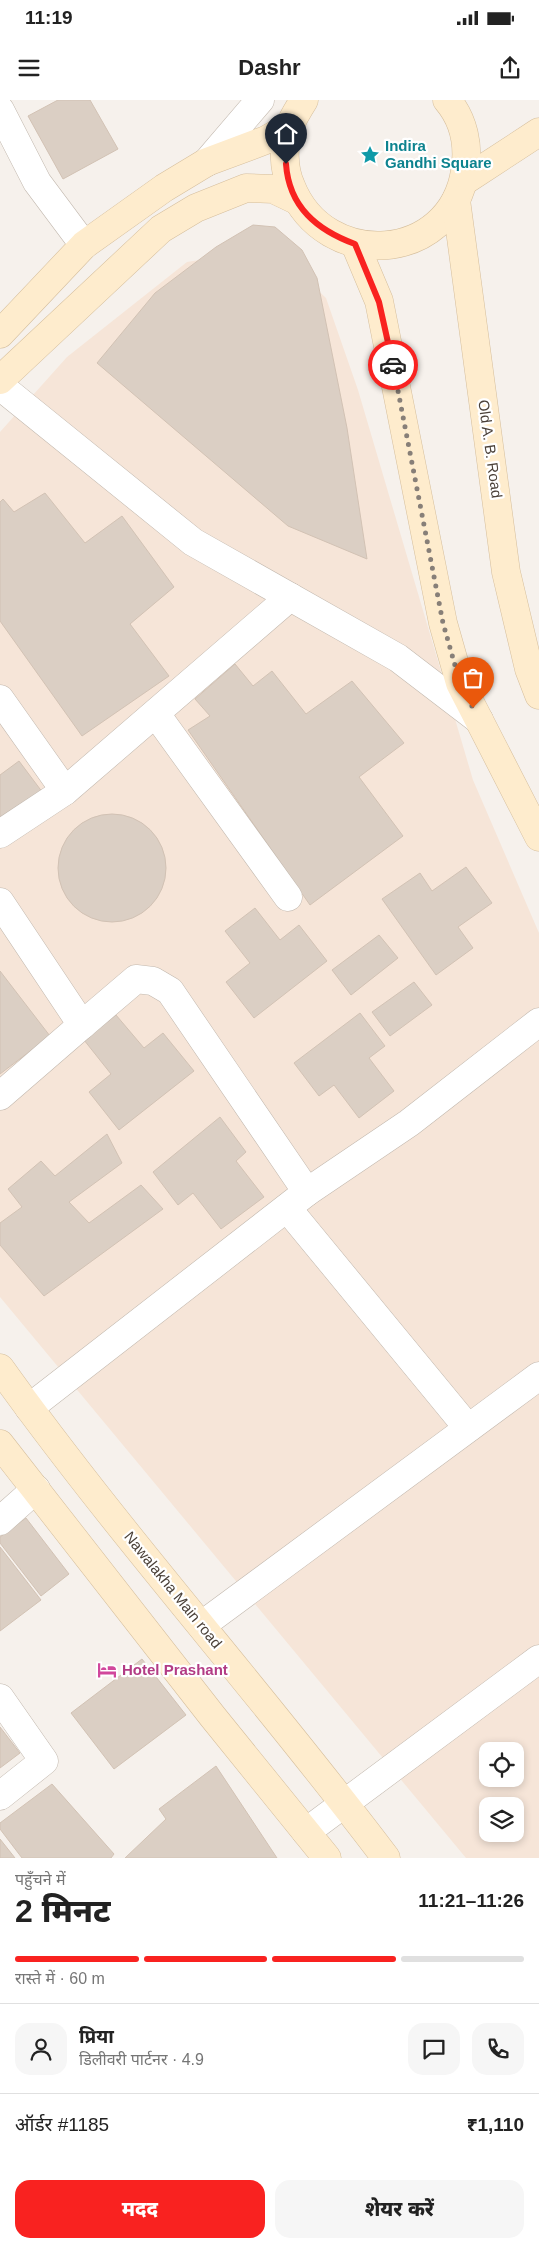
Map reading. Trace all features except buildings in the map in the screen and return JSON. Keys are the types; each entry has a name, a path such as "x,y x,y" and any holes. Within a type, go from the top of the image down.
{"main road":[{"path":"304,100 289,127 285,152 287,177 296,200 311,220 331,235 355,244 378,246 403,243 425,232 444,216 460,191 539,132"},
{"name":"Old A. B. Road","path":"447,100 455,109 464,133 467,158 460,191 506,572 529,669 539,694"},
{"path":"0,334 84,245 164,188 207,162 266,140 289,127"},
{"path":"0,380 161,229 189,212 246,188 273,189 296,200"},
{"path":"355,244 379,302 443,623 460,683 539,837"},
{"name":"Nawalakha Main road","path":"0,1368 29,1408 345,1803 386,1858"},
{"path":"0,1444 212,1717 327,1858"}],"street":[{"path":"207,162 260,100"},
{"path":"0,110 37,182 84,245"},
{"path":"0,386 193,542 398,658 479,720"},
{"path":"0,834 65,791 290,597"},
{"path":"0,699 65,791"},
{"path":"156,714 288,897"},
{"path":"0,902 82,1025"},
{"path":"0,1096 136,979 154,981 170,991 297,1200 468,1428"},
{"path":"29,1408 297,1200 410,1123 539,1022"},
{"path":"202,1625 539,1376"},
{"path":"0,1520 36,1490"},
{"path":"306,1832 536,1671"},
{"path":"0,1698 44,1761 0,1796"}],"shaded area":[{"path":"273,248 326,298 358,390 473,780 539,933 539,1858 466,1858 0,1297 0,432 67,357 187,262"}],"way so far":[{"path":"393,365 443,623 460,683 473,708"}],"place":[{"name":"Indira Gandhi Square","path":"370,155"},
{"name":"Hotel Prashant","path":"107,1670"}],"route":[{"path":"286,164 287,177 296,200 311,220 331,235 355,244 379,302 393,365"}]}
